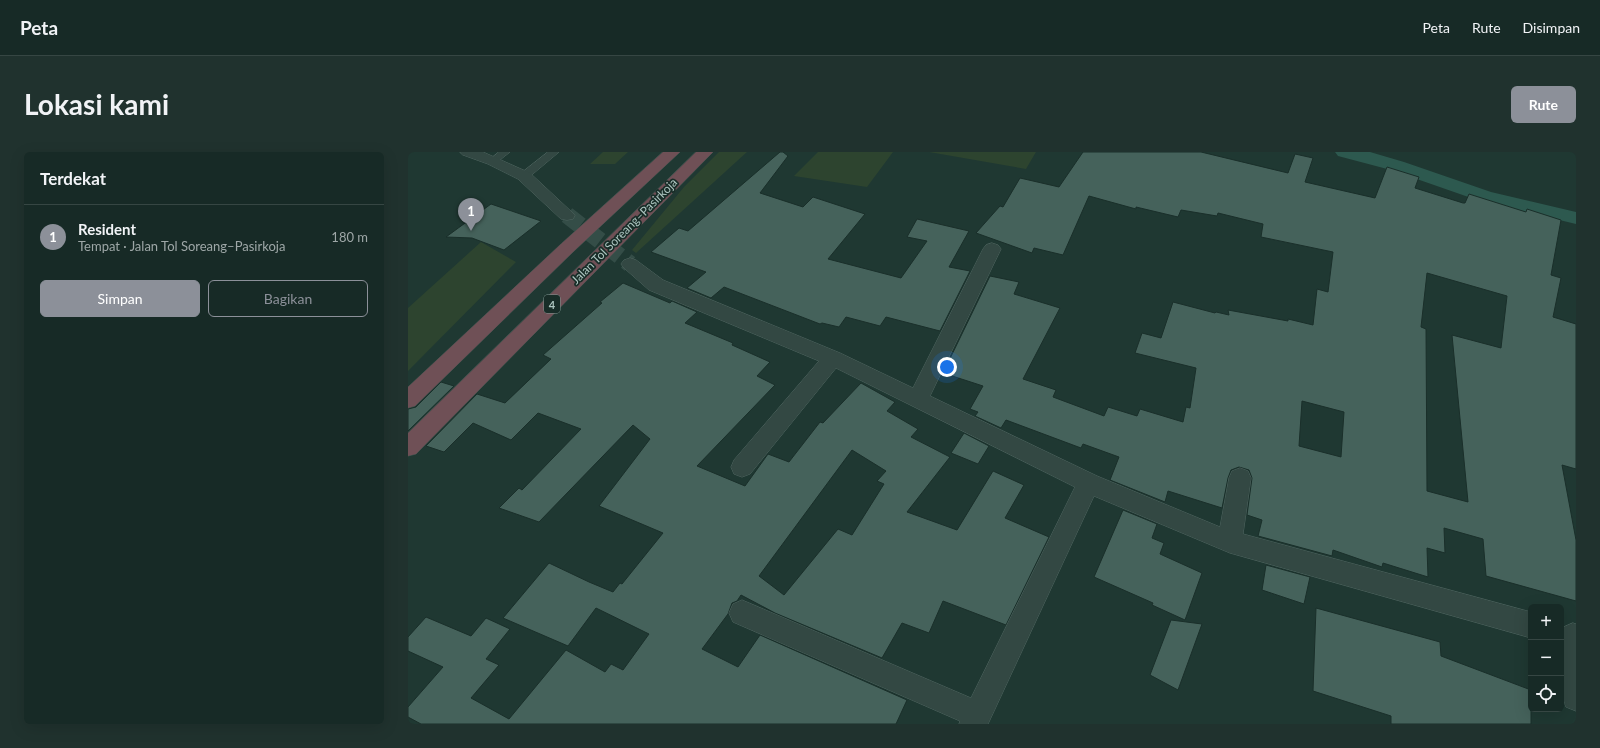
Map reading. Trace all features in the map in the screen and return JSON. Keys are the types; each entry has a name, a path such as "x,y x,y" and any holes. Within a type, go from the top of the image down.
{"highway":[{"name":"Jalan Tol Soreang–Pasirkoja","path":"408,400 567,248 672,152"},
{"name":"Jalan Tol Soreang–Pasirkoja","path":"408,447 705,152"}],"street":[{"path":"468,152 499,157 524,176 567,215"},
{"path":"917,400 970,296 992,249"},
{"path":"630,264 656,285 833,358 1089,483 1230,542 1528,624"},
{"path":"742,467 833,358"},
{"path":"1230,542 1240,478"},
{"path":"742,613 976,720 1089,483"},
{"path":"1570,636 1576,696"}],"lane":[{"path":"524,176 554,152"}],"green space":[{"path":"603,152 628,152 615,164 590,164"},
{"path":"719,152 747,152 636,253 632,250 684,187"},
{"path":"818,152 893,152 867,187 794,176"},
{"path":"929,152 1036,152 1026,169"},
{"path":"481,242 516,262 408,371 408,308"}],"building":[{"path":"780,152 783,152 788,156 760,193 803,207 813,197 865,214 828,259 901,278 927,241 907,237 917,219 969,231 949,267 970,271 940,331 886,317 880,326 846,317 839,327 822,323 820,324 724,287 711,298 687,288 706,272 651,252 679,228 688,231"},
{"path":"1083,152 1201,152 1288,173 1295,154 1313,158 1305,182 1375,198 1387,167 1419,177 1415,188 1463,203 1465,203 1469,194 1526,212 1527,209 1561,220 1551,275 1561,278 1553,317 1576,324 1576,469 1562,465 1576,540 1576,601 1486,576 1483,539 1444,528 1445,553 1427,548 1428,577 1383,563 1382,567 1333,550 1332,556 1258,536 1262,520 1247,515 1252,478 1249,470 1239,467 1231,470 1222,508 1168,491 1165,502 1110,480 1119,457 1083,444 1081,448 1006,420 1001,428 975,416 978,412 970,409 983,386 943,373 990,276 1019,282 1014,294 1060,308 1023,379 1056,390 1053,397 1104,416 1108,407 1137,416 1140,409 1183,422 1186,407 1190,408 1196,368 1135,353 1142,333 1161,338 1173,302 1215,313 1229,315 1228,310 1288,321 1288,319 1313,325 1317,289 1328,292 1333,252 1261,237 1263,224 1218,213 1217,216 1181,210 1178,217 1136,207 1136,209 1089,196 1063,255 1034,248 1032,253 976,233 1000,206 1003,207 1020,178 1059,187","holes":["1427,273 1507,296 1501,348 1452,335 1468,502 1427,491 1426,329 1421,327","1302,401 1344,412 1341,457 1299,446"]},
{"path":"491,204 541,221 504,250 472,238 446,237"},
{"path":"623,283 670,303 672,301 697,312 685,323 733,343 732,345 770,362 757,376 775,385 697,466 745,486 768,454 789,462 820,422 823,423 861,383 895,402 887,411 918,429 911,437 950,457 907,512 957,530 993,471 1024,485 1005,518 1049,537 1006,625 943,601 929,633 902,623 882,658 775,613 741,595 737,601 732,603 728,614 702,649 738,667 760,635 907,700 896,724 421,724 408,717 408,707 443,667 408,651 408,637 426,617 471,636 486,618 510,629 486,659 499,665 471,698 509,719 566,650 605,672 611,664 623,670 649,634 596,608 568,646 503,618 549,563 613,592 620,583 622,584 663,533 599,506 650,439 633,425 539,522 499,508 519,488 522,490 581,429 538,413 511,440 473,423 444,452 426,446 477,394 505,403 551,359 543,355 602,303 600,302","holes":["852,450 886,471 877,481 884,484 852,535 838,529 784,595 759,576"]},
{"path":"441,382 454,386 408,431 408,409 416,407"},
{"path":"964,433 989,446 978,464 951,453"},
{"path":"1123,510 1157,524 1152,538 1164,543 1160,554 1202,573 1185,620 1152,605 1153,603 1094,577"},
{"path":"1266,565 1310,577 1304,604 1262,590"},
{"path":"1316,608 1440,642 1441,656 1528,689 1528,712 1531,712 1531,724 1391,724 1391,716 1313,691"},
{"path":"1171,620 1202,624 1178,690 1150,675"}],"waterway":[{"path":"1344,152 1380,160 1484,196 1576,218"}],"tunnel":[{"path":"567,215 630,264"}],"place":[{"name":"Resident","path":"471,231"}]}
